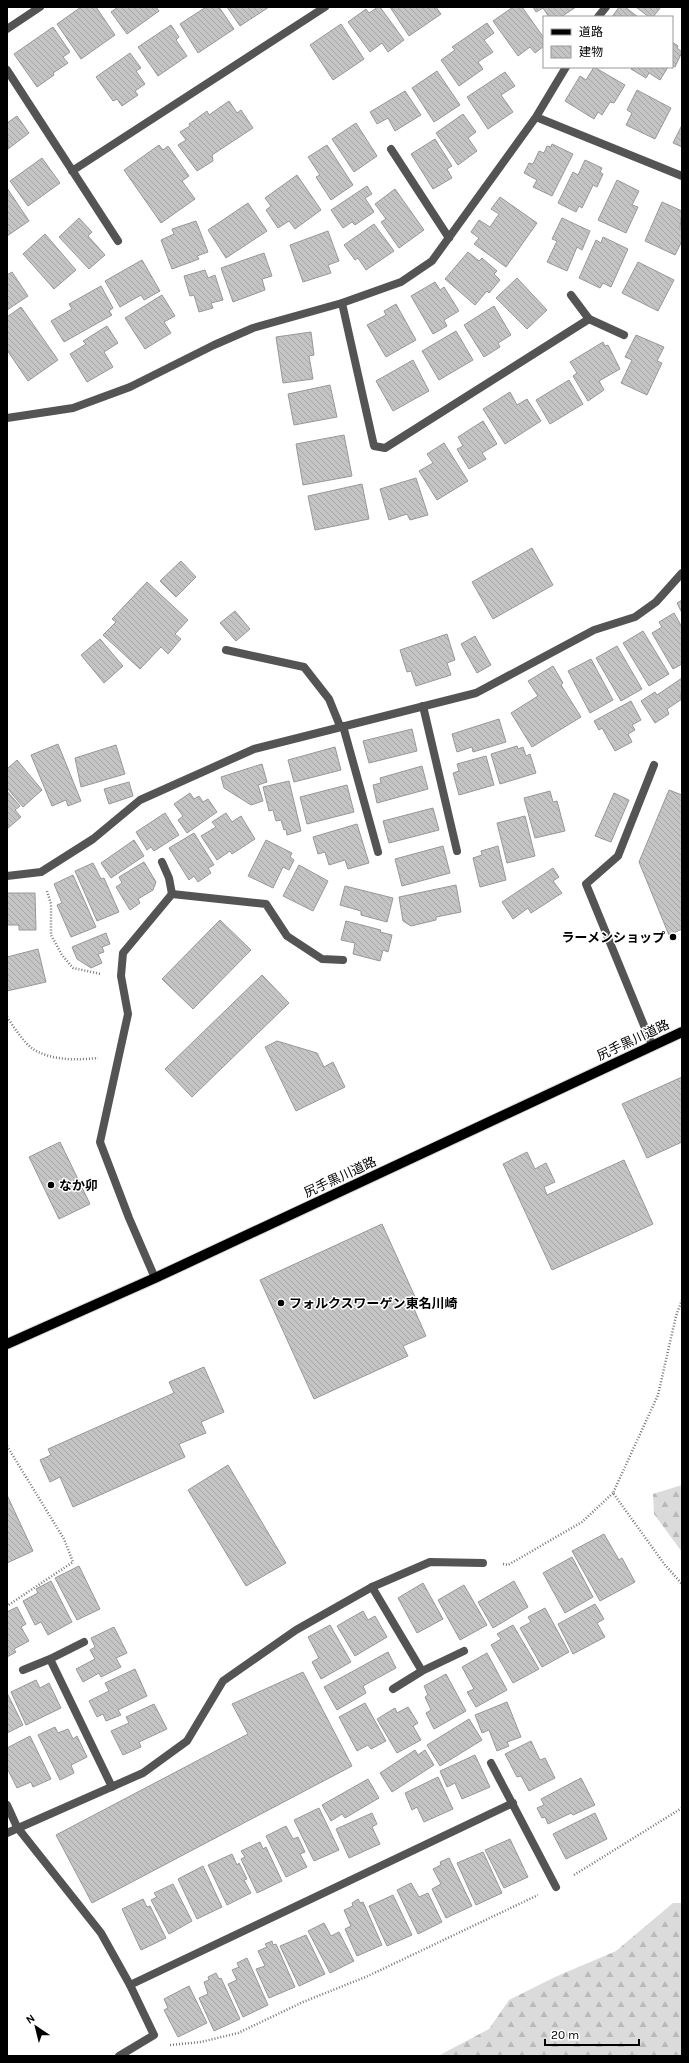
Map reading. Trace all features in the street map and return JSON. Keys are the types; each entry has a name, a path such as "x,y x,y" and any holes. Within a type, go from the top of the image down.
{"main road":[{"name":"尻手黒川道路","path":"7,1344 155,1278 682,1032"}],"street":[{"path":"7,29 40,7"},
{"path":"72,171 325,7"},
{"path":"599,16 606,7"},
{"path":"7,418 73,408 130,387 214,345 253,328 342,303 401,282 432,261 536,117 565,68"},
{"path":"7,70 118,241"},
{"path":"536,117 682,176"},
{"path":"391,149 449,238"},
{"path":"571,296 589,319 624,336"},
{"path":"342,303 374,446 385,448 589,319"},
{"path":"7,876 41,872 93,839 140,800 254,749 476,693 594,630 635,616 656,602 682,573"},
{"path":"226,650 304,667 329,699 341,726 378,852"},
{"path":"422,706 457,851"},
{"path":"652,1045 586,884 618,856 654,765"},
{"path":"162,862 169,878 172,894"},
{"path":"172,894 266,904 288,936 322,959 343,960"},
{"path":"155,1278 129,1218 100,1142 128,1014 121,976 123,953 172,894"},
{"path":"7,1833 17,1827 143,1773 187,1741 223,1681 296,1630 372,1587 430,1562 483,1562"},
{"path":"372,1587 422,1671"},
{"path":"23,1670 50,1659 84,1642"},
{"path":"393,1689 422,1671 464,1651"},
{"path":"50,1659 112,1786"},
{"path":"492,1763 556,1887"},
{"path":"130,1985 513,1803"},
{"path":"7,1805 17,1827 101,1934 130,1985 154,2035 119,2056"}],"path":[{"path":"41,872 51,904 51,935 62,955 73,968 99,974 121,976"},
{"path":"7,1017 33,1048 52,1056 74,1060 119,1056"},
{"path":"483,1562 508,1565 582,1522 613,1493 658,1395 676,1316 682,1300"},
{"path":"7,1446 64,1540 73,1562 7,1606"},
{"path":"613,1493 665,1565 682,1584"},
{"path":"154,2035 169,2046 201,2042 238,2033 303,2002 368,1976 556,1887 682,1808"}],"green space":[{"path":"682,1485 682,1552 654,1514 653,1494"},
{"path":"673,1903 682,1903 682,2056 438,2056 489,2029 509,2000 555,1977 616,1951"}],"building":[{"path":"81,7 96,7 115,35 81,59 57,24"},
{"path":"118,7 156,7 159,11 127,34 111,12"},
{"path":"206,7 219,7 234,29 198,53 180,24"},
{"path":"227,7 269,7 240,26"},
{"path":"380,7 404,40 388,52 382,43 370,52 348,22 366,9 369,13"},
{"path":"390,7 436,7 441,14 409,36"},
{"path":"513,7 522,7 543,37 543,47 535,53 530,47 518,56 493,21"},
{"path":"533,7 576,7 562,16 548,16 543,8 536,12"},
{"path":"619,7 625,7 637,16 613,16"},
{"path":"636,7 661,7 654,16 648,16"},
{"path":"487,23 494,33 484,40 493,52 478,62 483,69 459,86 441,60 455,50 452,47"},
{"path":"341,24 364,59 333,80 310,45"},
{"path":"171,25 179,37 176,40 187,56 158,76 138,47"},
{"path":"53,27 70,52 63,57 68,63 53,73 54,75 37,87 14,54"},
{"path":"673,43 678,46 677,48 682,52 675,67 673,66"},
{"path":"130,53 141,68 136,71 145,84 135,91 138,95 122,106 117,99 113,101 96,77"},
{"path":"593,68 596,68 625,85 614,103 610,102 602,115 598,112 594,119 565,101 580,76 586,80"},
{"path":"667,68 660,80 649,73 646,78 631,69"},
{"path":"437,71 460,105 434,122 412,88"},
{"path":"505,72 515,86 501,95 513,112 488,129 467,97"},
{"path":"637,90 671,108 655,139 626,125 632,113 627,110"},
{"path":"405,91 421,115 395,131 388,118 377,124 370,112"},
{"path":"229,101 237,113 241,110 253,128 212,155 213,161 197,171 178,145 186,140 180,132 190,126 189,124 207,111 209,115"},
{"path":"463,114 476,132 468,138 477,151 458,165 436,133"},
{"path":"17,116 29,133 8,149 7,123"},
{"path":"356,123 377,156 354,172 332,139"},
{"path":"682,125 682,147 673,143"},
{"path":"435,139 452,166 447,169 452,178 433,189 411,154"},
{"path":"552,144 573,154 552,196 533,187 537,180 524,173 529,163 533,164 539,151 544,153 547,146 551,147"},
{"path":"159,145 163,150 168,146 189,176 182,181 195,199 161,223 124,170"},
{"path":"327,145 353,185 331,200 316,177 320,175 308,157"},
{"path":"42,158 60,183 28,206 10,181"},
{"path":"585,160 602,168 600,172 603,174 597,187 593,185 582,208 579,206 576,212 558,203 573,172 578,175"},
{"path":"297,175 321,210 295,229 289,221 278,228 266,210 271,206 265,198"},
{"path":"617,180 639,191 632,205 638,207 626,233 598,220"},
{"path":"367,186 372,194 365,198 374,212 355,225 352,222 343,228 331,210"},
{"path":"7,188 29,221 7,236"},
{"path":"395,189 424,230 399,248 381,222 386,219 375,204"},
{"path":"500,197 537,223 506,267 474,244 479,238 471,232 479,220 490,227 499,214 491,209"},
{"path":"662,202 682,211 680,228 682,229 682,241 675,255 645,241"},
{"path":"248,203 267,231 226,258 208,230"},
{"path":"79,218 92,232 88,236 105,255 89,269 59,237"},
{"path":"562,218 590,231 582,250 577,247 567,271 547,262 557,241 552,239"},
{"path":"196,221 208,252 197,256 199,259 172,269 161,240 174,234 172,229"},
{"path":"374,224 394,251 366,270 358,258 355,260 344,245"},
{"path":"328,231 339,261 328,265 331,273 303,282 290,245"},
{"path":"45,234 76,270 54,289 23,254"},
{"path":"603,237 628,249 611,287 603,283 600,288 579,278 596,240 601,243"},
{"path":"468,252 479,261 482,258 497,271 494,274 500,280 489,293 487,291 475,305 445,279"},
{"path":"264,253 272,276 262,279 265,290 233,302 221,268"},
{"path":"142,260 160,291 144,300 141,295 120,307 105,281"},
{"path":"638,262 674,280 658,311 622,293"},
{"path":"205,270 208,278 215,275 223,300 211,303 213,308 199,312 194,295 190,296 184,276"},
{"path":"12,272 28,296 7,310 7,275"},
{"path":"517,278 547,310 527,329 496,298"},
{"path":"435,282 440,290 444,287 459,311 444,320 447,326 433,334 411,296"},
{"path":"101,286 113,308 109,311 112,315 64,342 51,321 72,309 69,304"},
{"path":"162,295 175,316 164,322 171,333 145,349 125,318"},
{"path":"396,304 416,340 386,357 367,325 386,315 384,311"},
{"path":"494,306 511,335 498,343 500,347 484,357 464,325"},
{"path":"21,307 58,360 28,381 7,350 7,317"},
{"path":"107,326 118,343 104,352 113,367 87,382 70,354 86,344 83,341"},
{"path":"456,331 473,360 439,380 422,351"},
{"path":"311,332 314,355 309,356 313,379 283,383 276,337"},
{"path":"636,335 664,347 657,361 662,363 647,395 621,383 632,360 625,357"},
{"path":"603,342 605,346 608,345 620,369 599,381 604,390 588,401 573,376 577,373 570,362"},
{"path":"413,360 429,391 393,411 376,381"},
{"path":"569,380 583,404 550,424 536,400"},
{"path":"330,385 337,417 294,425 288,394"},
{"path":"510,392 517,405 527,399 541,421 505,444 483,409"},
{"path":"483,421 497,444 482,453 486,459 469,469 457,449 463,446 458,437"},
{"path":"344,435 352,476 303,485 296,444"},
{"path":"444,443 468,481 437,500 419,471 433,463 427,454"},
{"path":"416,478 428,515 410,520 407,514 389,520 380,489"},
{"path":"362,484 369,519 315,530 308,496"},
{"path":"532,548 553,585 493,619 472,582"},
{"path":"181,561 196,577 176,597 160,581"},
{"path":"147,582 188,620 175,634 181,639 168,654 161,647 140,669 103,635 116,622 112,619"},
{"path":"682,600 682,613 677,603"},
{"path":"235,611 250,629 236,641 220,623"},
{"path":"674,613 682,627 682,664 673,669 652,633 662,627 659,622"},
{"path":"643,631 669,674 649,686 623,643"},
{"path":"447,634 455,660 447,663 451,675 416,686 411,671 407,672 400,650"},
{"path":"475,636 491,665 477,673 461,644"},
{"path":"100,639 123,666 104,683 81,655"},
{"path":"617,646 642,689 621,701 596,658"},
{"path":"591,659 613,700 590,713 568,671"},
{"path":"553,666 563,683 561,685 581,717 532,747 511,713 538,696 528,681"},
{"path":"682,678 682,694 680,695 682,699 667,709 669,714 655,723 641,701 655,692 657,695"},
{"path":"631,701 641,720 632,725 635,730 628,734 632,742 615,751 602,728 599,730 594,721"},
{"path":"499,719 506,742 473,752 472,747 457,752 452,734"},
{"path":"412,729 417,751 369,763 363,741"},
{"path":"58,744 81,801 68,806 66,800 52,806 31,755"},
{"path":"116,745 125,774 81,787 75,758"},
{"path":"517,746 518,749 523,747 526,756 530,754 536,773 500,784 491,754"},
{"path":"335,747 341,770 294,782 288,760"},
{"path":"486,756 494,785 459,795 453,773 459,771 457,764"},
{"path":"17,760 42,790 23,807 7,788 7,769"},
{"path":"262,764 267,782 258,785 263,801 251,805 224,788 221,777"},
{"path":"422,766 428,789 377,803 373,785 381,783 380,778"},
{"path":"289,781 301,831 287,835 286,829 284,830 281,820 276,821 273,810 269,811 263,787"},
{"path":"129,782 133,796 109,804 104,789"},
{"path":"347,785 354,812 307,824 300,797"},
{"path":"669,790 682,795 682,929 669,935 639,862"},
{"path":"7,791 20,806 15,810 21,817 7,829"},
{"path":"550,791 553,802 557,801 565,831 535,838 524,798"},
{"path":"190,793 194,799 199,796 203,802 208,799 217,812 187,833 178,820 183,816 174,804"},
{"path":"614,793 629,800 611,842 595,836"},
{"path":"433,808 439,830 389,843 383,821"},
{"path":"165,813 179,835 154,851 151,847 147,850 136,832"},
{"path":"226,813 232,822 241,816 255,839 232,854 230,851 217,860 201,836 216,827 212,822"},
{"path":"525,816 535,856 507,863 497,823"},
{"path":"357,824 369,863 348,869 345,860 329,865 325,852 318,854 313,837"},
{"path":"194,833 214,865 208,868 211,873 198,882 194,876 189,880 169,848"},
{"path":"134,840 144,856 111,878 101,863"},
{"path":"266,840 292,853 290,857 294,860 289,870 283,867 273,888 248,876"},
{"path":"443,846 450,873 402,886 395,859"},
{"path":"498,846 506,880 480,887 473,858 482,855 481,851"},
{"path":"144,862 156,882 153,890 138,899 140,903 130,910 116,887 122,883 119,877"},
{"path":"93,863 101,879 104,878 119,912 97,921 75,871"},
{"path":"299,865 328,881 313,911 283,896"},
{"path":"553,868 559,877 553,881 562,893 531,913 528,908 513,919 502,902"},
{"path":"73,875 96,927 71,937 57,905 62,903 54,884"},
{"path":"456,885 461,912 436,917 436,920 411,926 403,921 399,897"},
{"path":"345,886 393,898 387,922 361,915 361,911 340,905"},
{"path":"7,893 35,893 36,930 19,930 19,925 7,925"},
{"path":"220,920 251,950 193,1009 162,979"},
{"path":"346,921 381,930 380,932 392,935 388,952 383,950 380,961 353,954 355,943 341,940"},
{"path":"106,933 110,944 102,947 104,952 98,954 102,963 91,968 77,959 72,947"},
{"path":"38,949 46,982 7,991 7,957"},
{"path":"262,975 289,1003 192,1097 165,1069"},
{"path":"277,1041 317,1053 324,1067 333,1062 345,1087 296,1111 265,1047"},
{"path":"682,1077 682,1142 647,1158 622,1104"},
{"path":"60,1142 90,1204 59,1219 29,1157"},
{"path":"527,1152 535,1169 546,1163 555,1182 544,1187 547,1195 624,1160 653,1224 552,1270 503,1164"},
{"path":"382,1224 416,1299 411,1302 426,1336 403,1346 408,1356 314,1399 260,1280"},
{"path":"204,1367 224,1412 201,1422 206,1433 179,1444 185,1457 73,1507 60,1477 50,1482 40,1460 51,1455 48,1449 174,1393 169,1382"},
{"path":"228,1465 286,1563 246,1586 188,1490"},
{"path":"7,1495 33,1551 7,1563"},
{"path":"604,1534 619,1560 622,1558 635,1582 600,1601 572,1551"},
{"path":"572,1557 593,1597 565,1613 543,1573"},
{"path":"79,1566 100,1609 77,1620 55,1578"},
{"path":"51,1581 72,1622 48,1635 41,1622 35,1625 23,1601 38,1593 36,1589"},
{"path":"514,1581 528,1607 493,1628 478,1602"},
{"path":"423,1583 443,1619 417,1633 398,1598"},
{"path":"464,1585 487,1625 460,1640 438,1600"},
{"path":"595,1604 604,1619 597,1623 605,1637 573,1654 558,1624"},
{"path":"17,1607 26,1624 21,1627 29,1641 14,1649 16,1652 7,1657 7,1612"},
{"path":"545,1608 569,1652 542,1667 520,1628 531,1622 528,1617"},
{"path":"363,1611 368,1620 375,1616 387,1637 355,1656 337,1626"},
{"path":"330,1625 351,1662 321,1679 312,1662 319,1658 308,1637"},
{"path":"513,1625 539,1669 513,1683 491,1645 501,1639 497,1634"},
{"path":"114,1627 127,1653 116,1658 121,1667 101,1677 99,1673 83,1682 76,1669 95,1659 90,1650 95,1647 91,1638"},
{"path":"388,1652 396,1668 363,1686 366,1693 337,1710 324,1687"},
{"path":"487,1653 507,1690 476,1707 467,1692 474,1689 462,1667"},
{"path":"135,1669 147,1696 118,1710 121,1715 106,1721 103,1714 97,1717 89,1701 109,1691 105,1683"},
{"path":"303,1672 352,1766 92,1903 56,1835 248,1734 232,1704"},
{"path":"446,1674 466,1711 434,1729 426,1713 431,1710 425,1697 428,1695 424,1686"},
{"path":"36,1680 40,1688 49,1683 61,1708 26,1725 11,1692"},
{"path":"7,1693 23,1725 7,1733"},
{"path":"507,1702 521,1737 507,1742 509,1746 497,1751 489,1730 482,1733 475,1715"},
{"path":"365,1703 386,1741 371,1749 368,1745 357,1751 339,1717"},
{"path":"154,1704 167,1729 139,1742 141,1747 123,1755 111,1731 129,1723 126,1717"},
{"path":"408,1707 418,1723 413,1726 421,1740 397,1753 377,1719 395,1708 397,1713"},
{"path":"469,1719 482,1740 440,1766 427,1745"},
{"path":"55,1727 58,1733 68,1729 73,1739 77,1736 87,1757 71,1765 74,1773 60,1780 38,1735"},
{"path":"30,1736 51,1779 33,1787 31,1782 17,1788 7,1768 7,1748"},
{"path":"531,1741 540,1760 545,1758 555,1778 529,1791 521,1776 517,1777 505,1754"},
{"path":"415,1750 418,1755 425,1750 434,1765 392,1792 380,1773"},
{"path":"475,1755 490,1787 462,1799 455,1783 447,1787 440,1771"},
{"path":"438,1777 453,1809 424,1822 417,1807 412,1810 405,1793"},
{"path":"581,1778 595,1805 573,1815 571,1813 548,1824 545,1817 542,1818 537,1808 544,1805 541,1799"},
{"path":"368,1779 379,1798 345,1818 342,1814 331,1821 322,1805"},
{"path":"319,1808 339,1850 314,1861 294,1820"},
{"path":"372,1813 377,1824 372,1827 380,1844 349,1858 336,1829"},
{"path":"595,1813 607,1839 566,1859 553,1834"},
{"path":"286,1826 293,1839 298,1837 305,1852 300,1854 307,1867 286,1877 266,1836"},
{"path":"510,1839 528,1877 504,1888 485,1850"},
{"path":"260,1842 263,1849 266,1847 282,1881 257,1893 241,1859 245,1857 241,1851"},
{"path":"483,1852 502,1893 476,1905 457,1863"},
{"path":"232,1854 237,1865 239,1863 247,1879 244,1880 251,1893 227,1905 208,1865"},
{"path":"449,1858 472,1906 446,1918 432,1889 441,1884 433,1869 441,1865 440,1862"},
{"path":"203,1866 222,1907 197,1919 178,1879"},
{"path":"411,1883 419,1897 428,1893 442,1922 418,1934 397,1890"},
{"path":"173,1884 192,1921 169,1934 151,1900 157,1897 154,1893"},
{"path":"393,1895 412,1935 387,1946 369,1906"},
{"path":"143,1899 147,1907 150,1906 166,1938 141,1950 122,1909"},
{"path":"358,1899 360,1903 363,1902 382,1945 357,1956 345,1929 351,1926 344,1910 353,1906 352,1903"},
{"path":"324,1923 331,1936 339,1932 354,1961 330,1973 308,1931"},
{"path":"306,1935 325,1974 299,1986 280,1946"},
{"path":"272,1941 273,1945 276,1944 295,1987 269,1998 256,1969 265,1966 258,1951 267,1947 265,1944"},
{"path":"247,1958 268,2005 243,2017 228,1984 237,1980 232,1970 239,1967 237,1963"},
{"path":"216,1973 219,1979 221,1978 240,2019 214,2031 199,1998 208,1994 204,1982 209,1980 208,1977"},
{"path":"189,1986 207,2023 178,2037 164,2010 168,2008 164,1999"}],"place":[{"name":"ラーメンショップ","path":"673,937"},
{"name":"なか卯","path":"51,1185"},
{"name":"フォルクスワーゲン東名川崎","path":"281,1303"}]}
